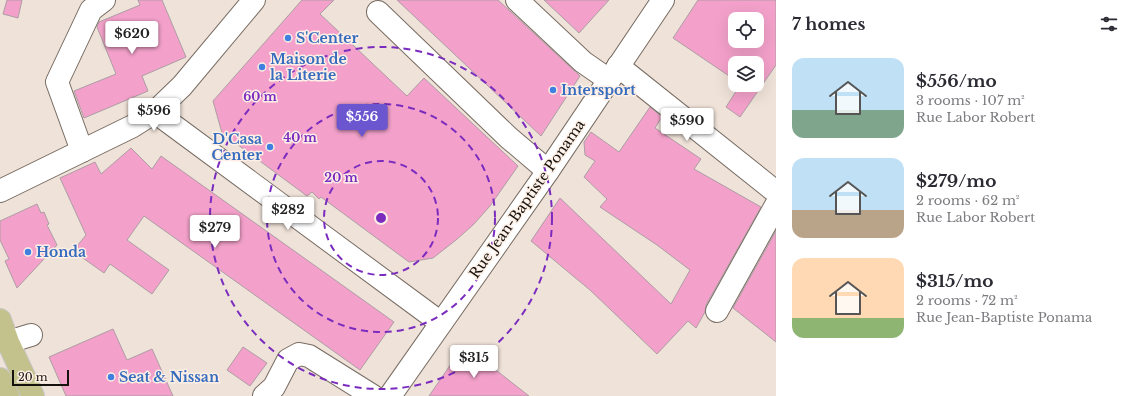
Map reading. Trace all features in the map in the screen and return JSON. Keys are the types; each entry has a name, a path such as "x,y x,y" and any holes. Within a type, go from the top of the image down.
{"main road":[{"path":"0,320 4,344 33,396"},
{"path":"0,379 8,396"}],"street":[{"path":"82,151 57,82 91,10 104,0"},
{"path":"0,191 133,126 155,112 182,86 254,0"},
{"path":"517,0 583,62 614,73 776,192"},
{"name":"Rue Jean-Baptiste Ponama","path":"390,396 548,171 663,0"},
{"path":"378,12 509,138 548,171"},
{"path":"155,112 441,323"},
{"path":"717,311 776,205"},
{"path":"22,396 4,344 31,335"},
{"path":"264,396 274,387 288,360 299,354 309,356 373,396"}],"building":[{"path":"7,0 22,0 18,18 3,14"},
{"path":"138,0 162,0 186,57 142,76 148,91 84,118 74,91 116,74 97,27 99,22 140,5"},
{"path":"302,0 334,0 320,14 407,96 424,78 518,166 490,206 473,225 433,258 409,262 321,197 319,199 312,192 307,196 222,133 213,101"},
{"path":"397,0 498,0 580,76 541,136"},
{"path":"544,0 609,0 579,33"},
{"path":"698,0 776,0 776,65 764,82 764,56 728,56 728,75 673,38"},
{"path":"736,92 757,92 740,117 726,107"},
{"path":"650,107 662,117 655,128 701,159 694,169 761,207 706,305 705,312 696,328 688,321 657,354 590,290 531,241 560,198 671,304 690,270 657,245 600,207 607,199 584,177 595,161 585,155 584,142 591,132 619,152"},
{"path":"131,148 152,169 161,156 394,322 360,370 144,216 127,240 169,270 152,294 110,264 104,273 73,251 86,235 60,178 95,162 101,174"},
{"name":"Honda","path":"37,204 41,213 44,212 49,224 47,225 57,245 17,288 5,261 9,259 0,240 0,221"},
{"path":"776,231 776,342 733,308"},
{"name":"Seat & Nissan","path":"113,329 127,360 152,349 173,396 66,396 49,357"},
{"path":"464,345 529,396 429,396"},
{"path":"243,347 267,363 250,386 227,370"}],"place":[{"name":"S'Center","path":"288,38"},
{"name":"Maison de la Literie","path":"262,67"},
{"name":"Intersport","path":"553,90"},
{"name":"D'Casa Center","path":"270,147"},
{"name":"Honda","path":"28,252"},
{"name":"Seat & Nissan","path":"111,377"}]}
